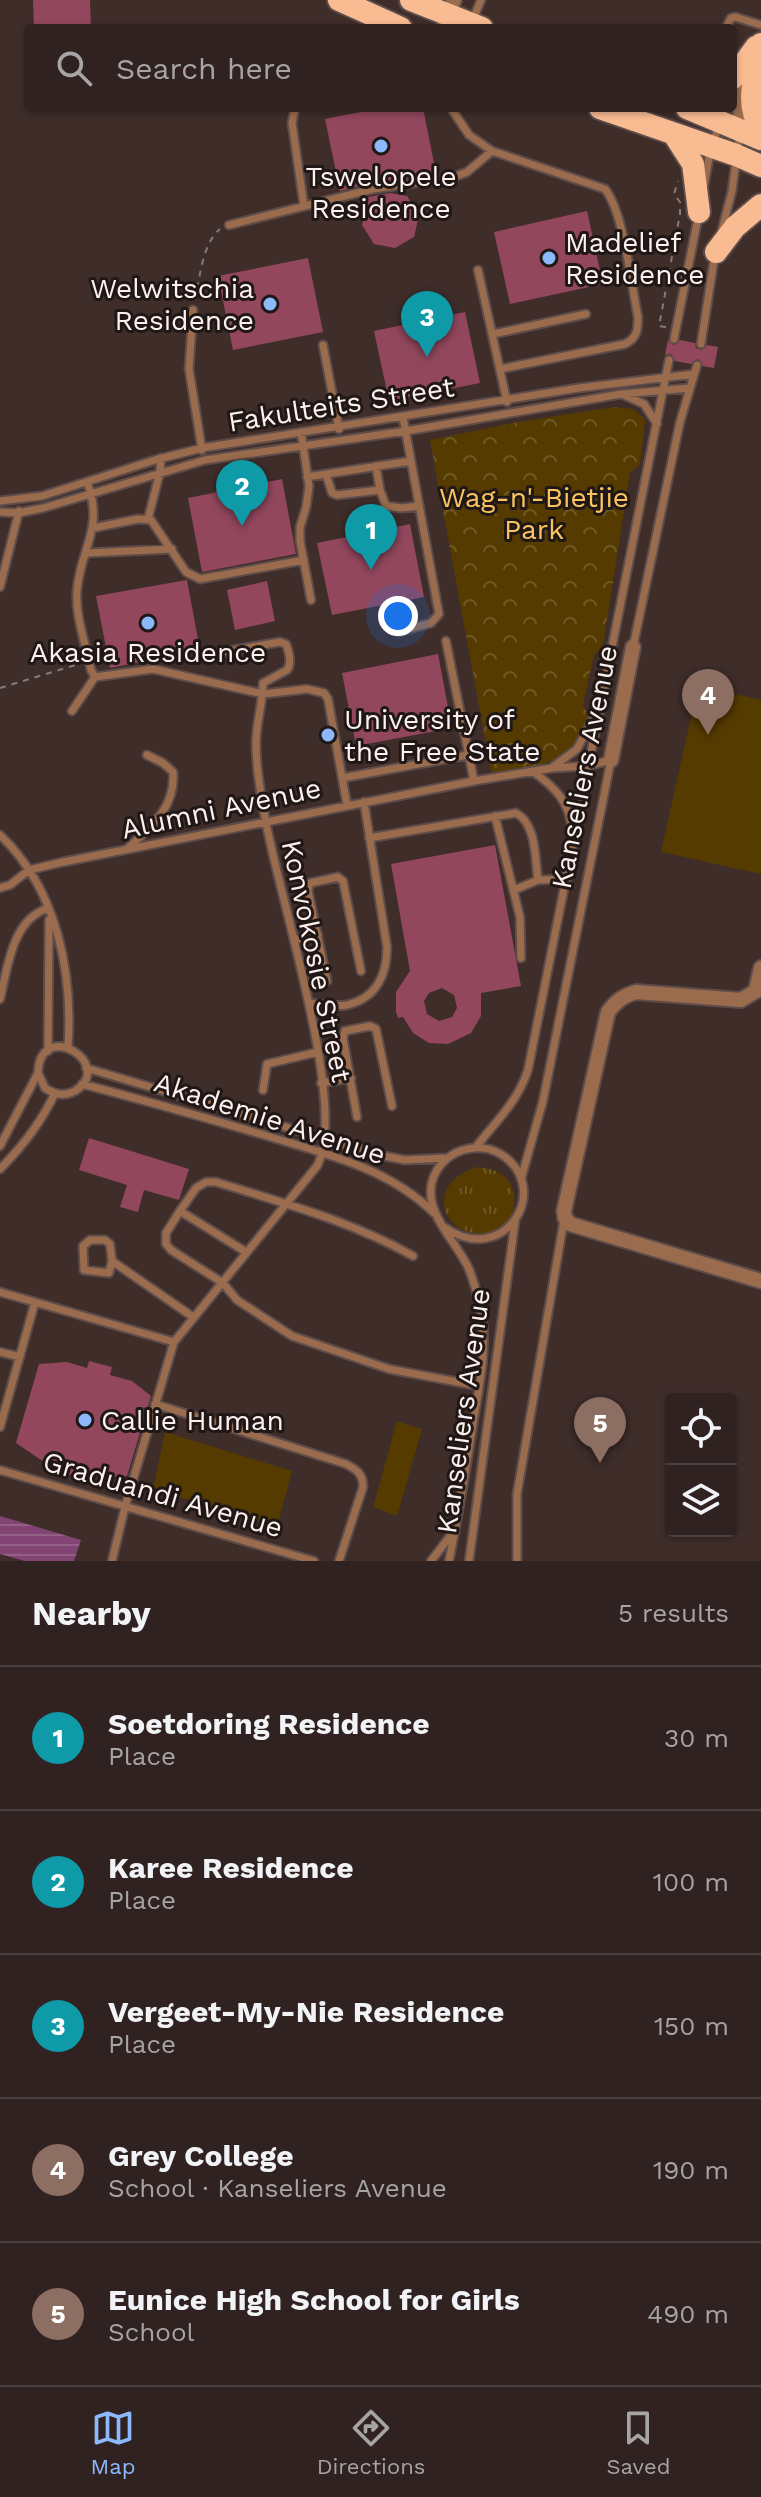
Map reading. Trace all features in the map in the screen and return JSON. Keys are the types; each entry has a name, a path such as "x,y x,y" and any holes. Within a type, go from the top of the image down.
{"highway":[{"path":"339,0 392,24"},
{"path":"411,0 472,24"},
{"path":"737,82 760,37"},
{"path":"700,112 742,125 753,113 752,93 760,37"},
{"path":"611,112 761,166"},
{"path":"675,136 693,164 699,212"},
{"path":"716,252 735,227 761,205"}],"street":[{"path":"737,97 742,125"},
{"name":"Kanseliers Avenue","path":"611,760 633,647"},
{"path":"761,968 759,989 741,1000 636,992 614,1003 608,1012 566,1198 565,1218 570,1224 761,1281"}],"lane":[{"path":"476,24 481,0"},
{"path":"728,24 735,17 760,37"},
{"path":"294,112 292,123 304,206"},
{"path":"454,112 469,135 492,151 605,189 613,199 638,317 638,332 633,340 625,344 500,369"},
{"path":"674,339 711,147 742,125"},
{"path":"701,344 742,125"},
{"path":"229,225 400,184 454,177 467,172 492,151"},
{"path":"478,270 509,412"},
{"path":"193,310 189,369 205,460"},
{"path":"493,334 586,314"},
{"path":"323,345 340,439"},
{"name":"Kanseliers Avenue","path":"448,1157 476,1147 513,1105 531,1058 669,360"},
{"name":"Kanseliers Avenue","path":"633,647 680,422 697,365"},
{"name":"Fakulteits Street","path":"0,501 19,501 202,448 694,374"},
{"name":"Fakulteits Street","path":"0,512 18,513 205,460 406,431 621,394 690,388"},
{"path":"621,394 644,404 657,424"},
{"path":"398,632 431,623 439,614 403,417"},
{"path":"301,432 308,498 300,534 311,600"},
{"path":"148,519 161,458"},
{"path":"307,477 411,461"},
{"path":"376,466 386,506 419,506"},
{"path":"326,474 332,493 337,495 380,490"},
{"path":"87,482 92,494 93,528 76,592 95,677"},
{"path":"0,587 19,501"},
{"path":"93,528 148,519 156,523 186,572 200,579 304,560"},
{"path":"87,553 172,549"},
{"path":"446,641 474,781"},
{"path":"217,653 280,642 286,644 289,667 265,679 263,694"},
{"path":"95,677 144,669 164,670 263,694 307,689 324,693 328,699 347,805"},
{"path":"72,711 95,677"},
{"name":"Konvokosie Street","path":"263,694 256,742 266,822 318,1052 324,1153"},
{"path":"552,768 577,749 603,698"},
{"path":"126,850 154,824 172,795 173,772 147,755"},
{"path":"342,778 468,755"},
{"name":"Kanseliers Avenue","path":"469,1561 516,1220 524,1193 521,1179 543,1101 611,760"},
{"name":"Alumni Avenue","path":"29,870 347,805 532,771 587,766 611,760"},
{"path":"532,771 553,787 569,809 573,846"},
{"path":"309,1003 345,1005 361,1000 382,980 387,967 387,947 364,802"},
{"path":"369,838 516,813 528,825 538,880"},
{"path":"495,816 520,917 521,958"},
{"path":"0,835 29,870 43,893 49,911 67,970 68,1047"},
{"path":"0,888 10,885 29,870"},
{"path":"327,981 308,891 310,883 338,877 343,881 361,971"},
{"path":"514,890 538,880 567,879"},
{"path":"0,999 21,928 33,915 49,911"},
{"path":"48,1051 49,911"},
{"path":"294,940 318,935"},
{"path":"0,980 7,972"},
{"path":"357,1117 343,1038 345,1031 370,1026 376,1029 392,1106"},
{"path":"0,1146 38,1073 40,1060 48,1051 54,1047 68,1047 80,1054 86,1068 82,1084 70,1093 55,1093 45,1088 38,1073"},
{"path":"263,1090 267,1064 318,1052"},
{"name":"Akademie Avenue","path":"86,1068 384,1156 405,1160 448,1157"},
{"path":"321,1083 351,1078"},
{"name":"Akademie Avenue","path":"82,1084 201,1115 363,1166 397,1182 435,1214"},
{"path":"0,1169 48,1109 55,1093"},
{"path":"476,1147 504,1156 521,1179"},
{"path":"112,1561 174,1342 317,1166 324,1153"},
{"path":"435,1214 431,1199 432,1184 437,1169 448,1157"},
{"path":"413,1256 383,1239 286,1202 216,1182 206,1182 196,1188 166,1233 166,1244 223,1283 237,1300 292,1336 389,1369 479,1386"},
{"path":"180,1211 246,1252"},
{"name":"Kanseliers Avenue","path":"435,1214 469,1268 481,1311 483,1346 449,1561"},
{"path":"517,1561 517,1494 565,1218"},
{"path":"444,1227 468,1239 482,1240 507,1230 516,1220"},
{"path":"112,1261 109,1273 87,1272 82,1266 84,1243 90,1240 109,1242 112,1261 193,1317"},
{"path":"0,1292 174,1342"},
{"path":"0,1427 35,1302"},
{"path":"0,1352 20,1357"},
{"path":"155,1404 357,1470 363,1478 363,1487 339,1561"},
{"name":"Graduandi Avenue","path":"0,1470 288,1557 314,1561"},
{"path":"431,1561 456,1527"}],"path":[{"path":"675,329 659,326 680,214 680,202 674,194 681,171 693,164"},
{"path":"193,310 208,246 217,230 229,225"},
{"path":"0,688 90,661"}],"green space":[{"name":"Wag-n'-Bietjie Park","path":"614,407 633,409 645,422 640,464 630,473 603,645 594,655 584,699 586,723 577,742 558,758 494,774 430,440"},
{"path":"698,686 761,700 761,874 661,852"},
{"path":"477,1167 499,1173 506,1178 513,1192 511,1223 491,1232 473,1233 458,1227 448,1217 444,1204 447,1190 457,1177"},
{"path":"397,1421 422,1429 397,1516 373,1507"},
{"path":"165,1432 292,1471 277,1527 153,1489"}],"shaded area":[{"path":"0,1516 81,1540 74,1561 25,1561 0,1554"}],"building":[{"path":"33,0 90,0 91,24 34,24"},
{"name":"Tswelopele Residence","path":"361,112 424,112 436,173 340,191 325,119"},
{"path":"391,193 407,196 419,215 414,237 395,248 374,244 362,225 368,197"},
{"name":"Madelief Residence","path":"587,211 603,284 510,304 494,232"},
{"name":"Welwitschia Residence","path":"308,258 323,332 233,350 218,276"},
{"path":"465,312 480,383 389,401 374,331"},
{"path":"668,340 674,345 680,340 695,343 696,348 701,350 707,345 718,347 714,368 703,366 698,359 691,364 675,361 671,354 665,355"},
{"path":"282,479 296,554 202,572 188,498"},
{"path":"410,524 424,597 332,615 317,543"},
{"name":"Akasia Residence","path":"187,580 200,650 110,668 96,596"},
{"path":"267,581 275,621 235,630 227,590"},
{"path":"438,654 452,728 356,746 342,673"},
{"path":"495,845 521,986 481,993 481,1016 471,1033 448,1044 429,1043 413,1033 396,1012 396,992 410,971 391,864","holes":["442,988 454,995 457,1008 452,1017 439,1021 427,1014 424,1001 429,993"]},
{"path":"89,1138 189,1169 179,1200 144,1190 138,1212 120,1207 127,1185 79,1170"},
{"name":"Callie Human","path":"89,1361 112,1367 110,1375 132,1381 151,1396 127,1476 103,1477 81,1471 79,1477 55,1471 56,1464 41,1460 16,1443 39,1364 67,1362 87,1368"}],"place":[{"name":"Tswelopele Residence","path":"381,146"},
{"name":"Madelief Residence","path":"549,258"},
{"name":"Welwitschia Residence","path":"270,304"},
{"name":"Vergeet-My-Nie Residence","path":"427,357"},
{"name":"Karee Residence","path":"242,526"},
{"name":"Soetdoring Residence","path":"371,570"},
{"name":"Akasia Residence","path":"148,623"},
{"name":"University of the Free State","path":"328,735"},
{"name":"Grey College","path":"708,735"},
{"name":"Callie Human","path":"85,1420"},
{"name":"Eunice High School for Girls","path":"600,1463"}]}
